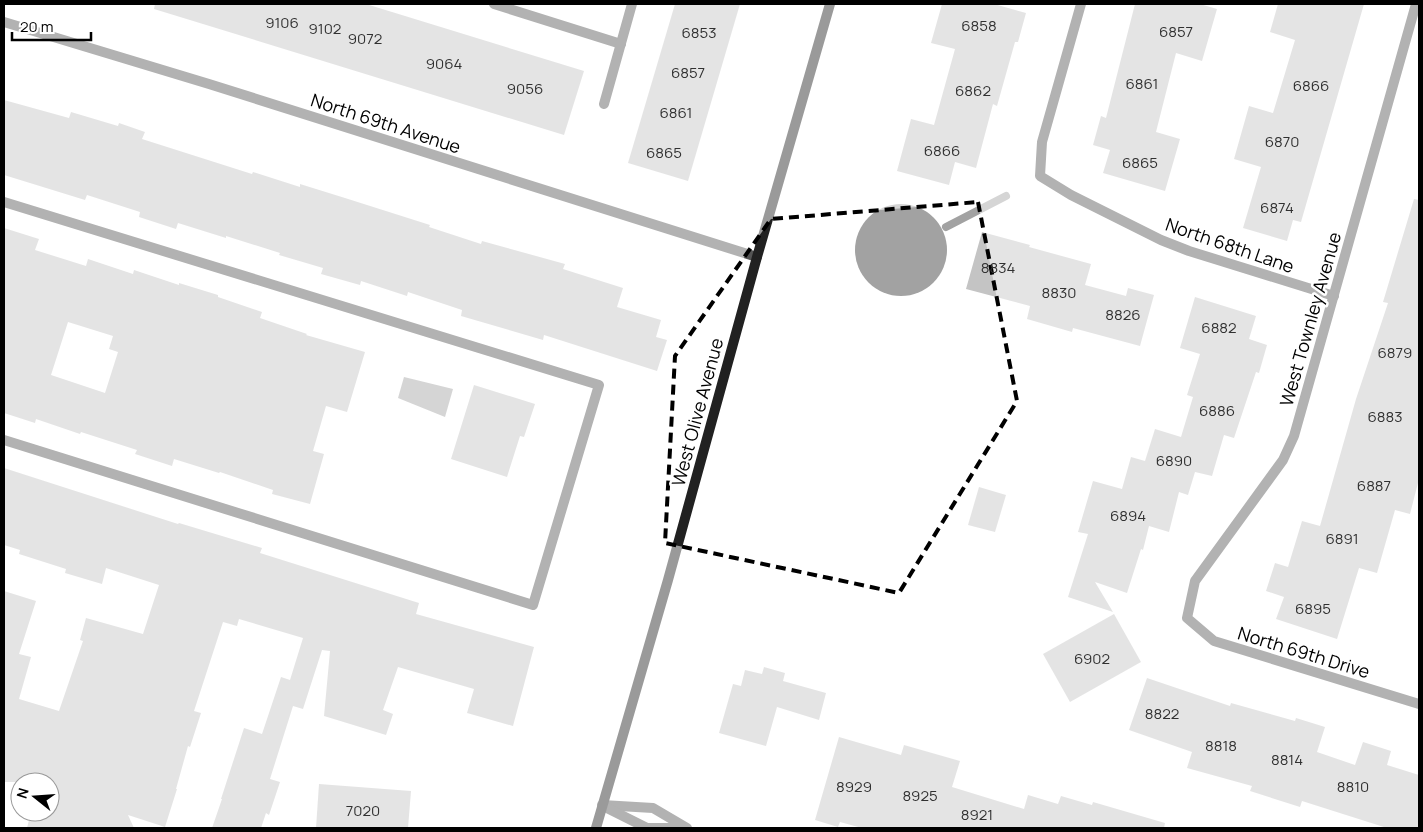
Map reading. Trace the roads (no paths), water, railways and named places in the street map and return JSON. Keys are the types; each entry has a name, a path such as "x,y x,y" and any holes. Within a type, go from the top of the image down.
{"main road":[{"name":"West Olive Avenue","path":"596,828 830,4"}],"street":[{"path":"494,4 621,44"},
{"path":"604,104 632,4"},
{"name":"North 68th Lane","path":"1080,4 1042,142 1040,176 1071,195 1161,240 1189,251 1334,296"},
{"name":"West Townley Avenue","path":"1187,618 1194,581 1284,460 1294,436 1416,4"},
{"name":"North 69th Avenue","path":"4,22 209,84 757,257"},
{"path":"4,202 599,385 533,605 4,440"},
{"name":"North 69th Drive","path":"1187,618 1214,641 1419,704"},
{"path":"602,805 647,828 683,828"},
{"path":"602,805 653,808 687,828"}],"waterway":[{"path":"946,227 1006,196"}]}
